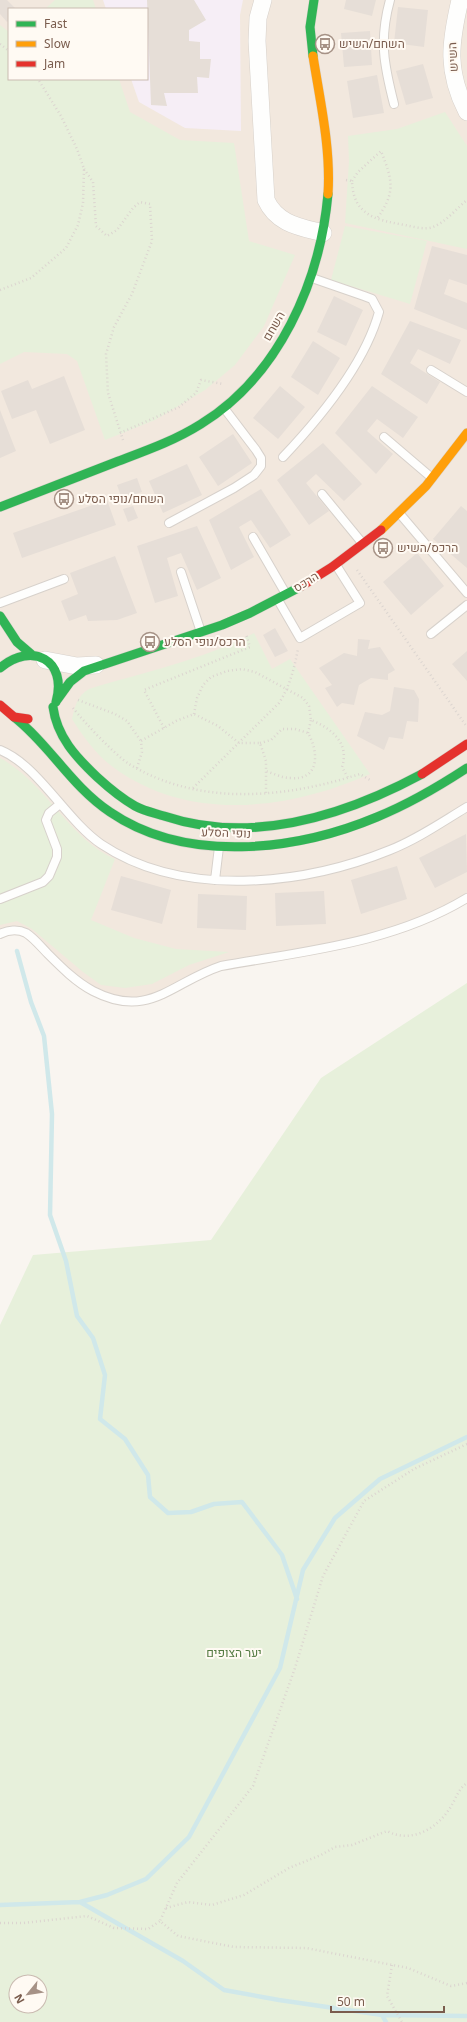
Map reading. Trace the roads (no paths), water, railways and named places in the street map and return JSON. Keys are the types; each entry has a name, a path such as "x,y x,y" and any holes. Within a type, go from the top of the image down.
{"street":[{"path":"263,0 258,18 257,41 266,200 271,210 288,224 323,233"},
{"name":"השחם","path":"0,506 173,440 206,420 223,407 243,388 274,351 298,309 312,278 323,233 328,176 325,137 311,42 310,26 314,0"},
{"name":"השיש","path":"460,0 452,38 451,58 454,79 467,112"},
{"name":"הרכס","path":"6,712 22,719 41,716 57,700 70,682 84,671 201,632 240,616 277,599 336,564 363,544 399,512 432,478 467,434"},
{"path":"0,616 17,642 38,657"},
{"path":"0,668 14,657 38,657"},
{"name":"הרכס","path":"38,657 77,666 102,664"},
{"name":"נופי הסלע","path":"38,657 57,674 59,691 53,717 63,738 88,769 122,798 140,808 181,822 243,828 292,822 333,813 388,792 423,773 467,744"},
{"name":"נופי הסלע","path":"6,712 38,737 74,782 118,818 145,831 177,841 243,847 294,842 338,831 403,806 433,790 467,768"}],"lane":[{"path":"390,0 385,17 383,44 384,68 394,104"},
{"path":"283,456 326,408 361,353 375,326 379,312 372,299 312,278"},
{"path":"431,370 467,392"},
{"path":"169,523 234,488 254,475 261,466 261,458 256,450 223,407"},
{"path":"384,437 432,478"},
{"path":"322,494 363,544"},
{"path":"399,512 467,593"},
{"path":"253,537 286,594"},
{"path":"277,599 300,638 360,603 336,564"},
{"path":"181,572 201,632"},
{"path":"0,603 64,579"},
{"path":"431,634 467,605"},
{"path":"0,750 19,760 60,804 101,844 150,868 182,876 215,880 288,878 355,863 391,850 417,838 467,807"},
{"path":"0,899 44,882 49,876 57,857 57,849 46,820 49,813 60,804"},
{"path":"215,880 219,846"},
{"path":"0,934 16,930 27,934 76,981 94,991 114,998 135,1002 155,999 204,972 221,966 340,946 381,935 423,919 467,898"}],"waterway":[{"path":"17,951 31,1002 44,1036 52,1114 50,1215 66,1261 77,1316 93,1338 105,1375 100,1419 125,1439 148,1475 150,1497 168,1513 191,1512 214,1504 242,1502 282,1555 297,1599"},
{"path":"0,1905 80,1902 107,1895 146,1879 189,1837 280,1668 303,1570 335,1518 380,1479 467,1437"},
{"path":"80,1902 183,1961 224,1990 279,2000 382,2015 467,2016"},
{"path":"382,2015 386,2022"}],"place":[{"name":"השחם/השיש","path":"325,44"},
{"name":"השחם/נופי הסלע","path":"64,499"},
{"name":"הרכס/השיש","path":"383,548"},
{"name":"הרכס/נופי הסלע","path":"150,642"}],"park label":[{"name":"יער הצופים","path":"234,1653"}]}
